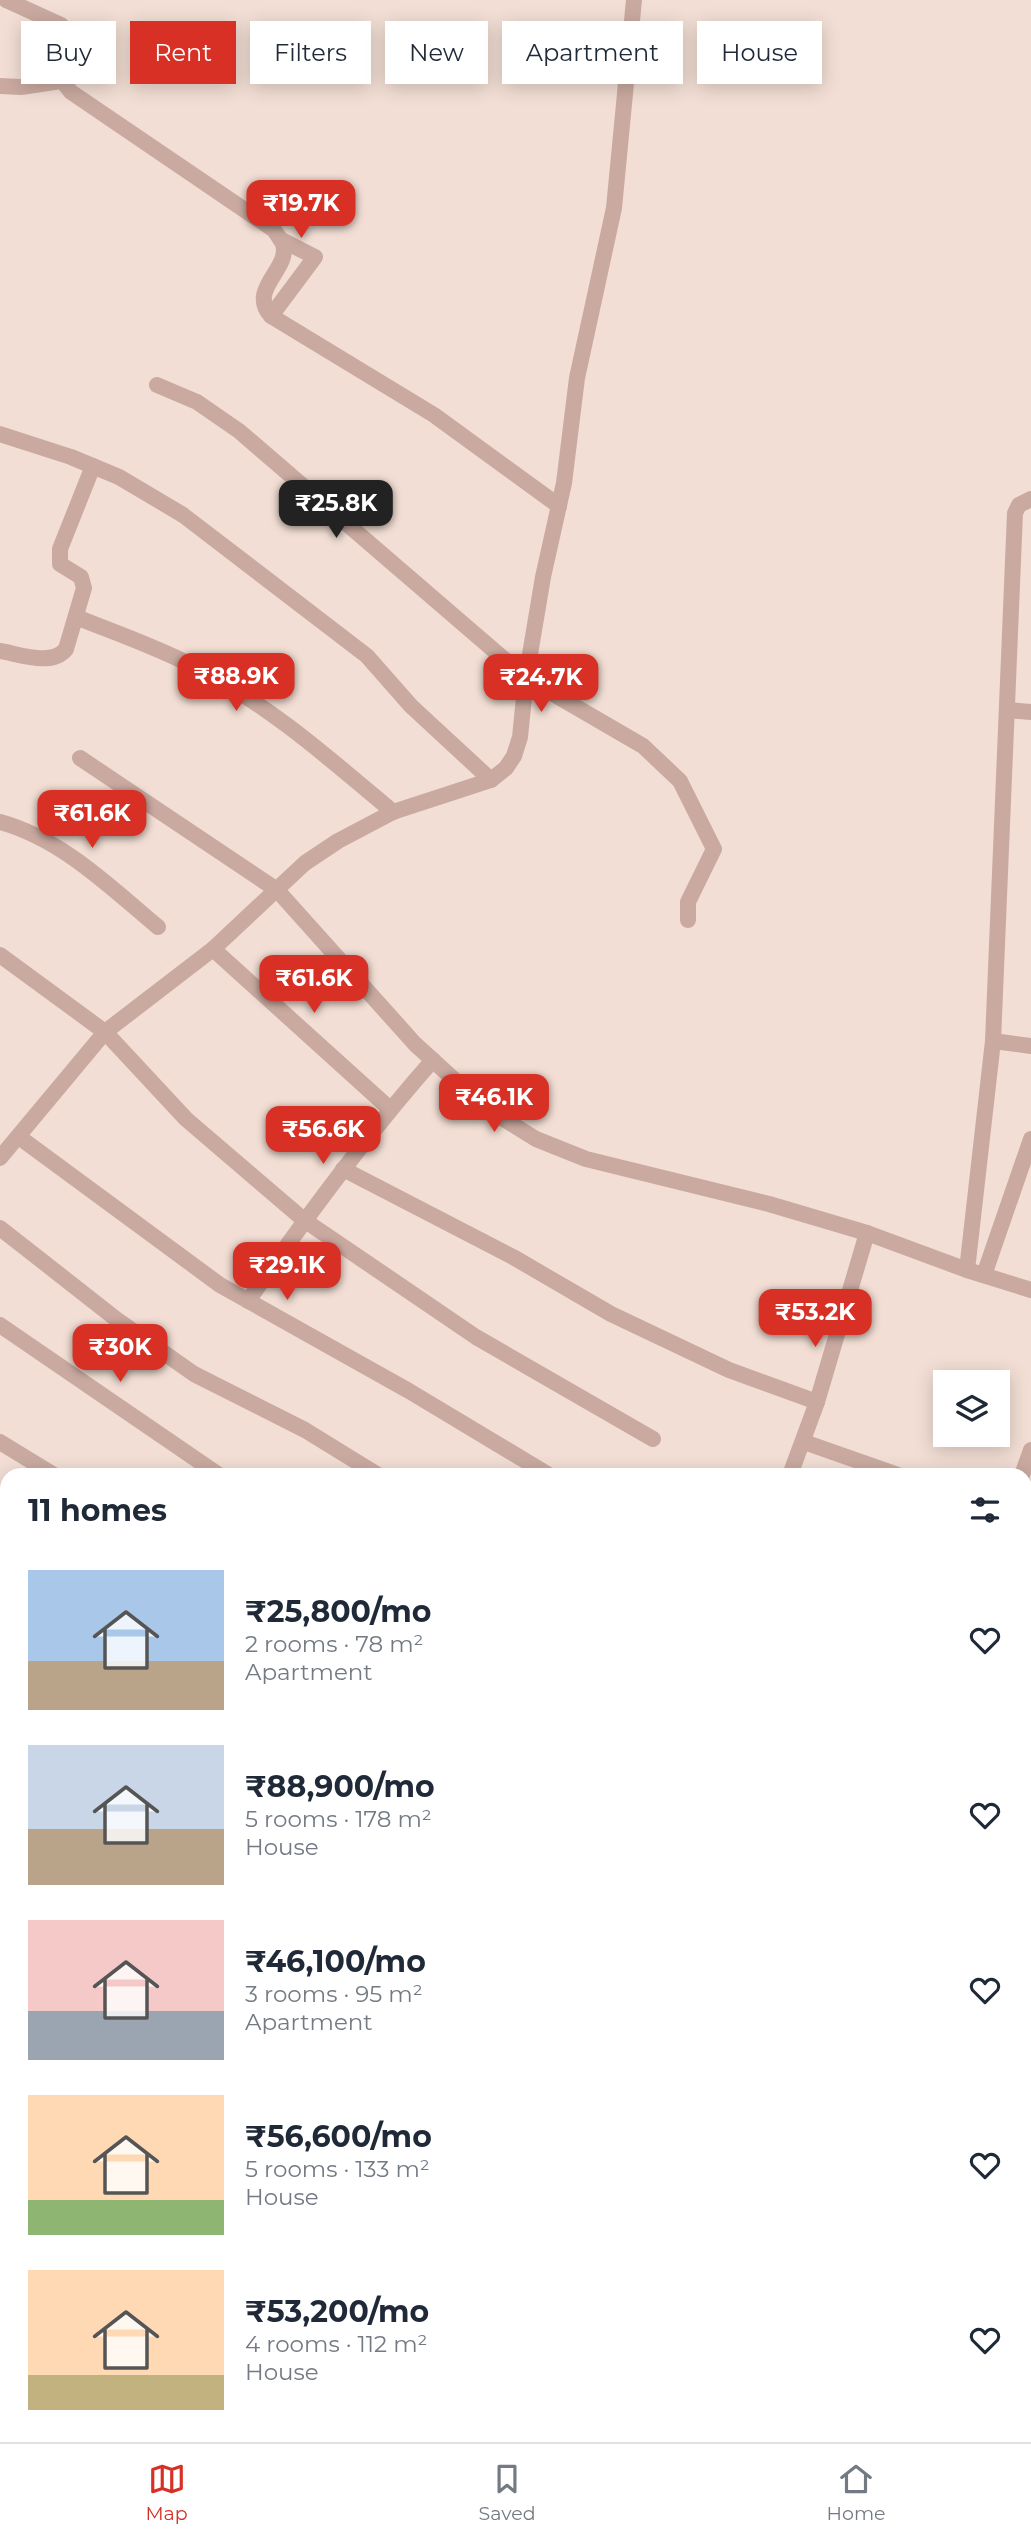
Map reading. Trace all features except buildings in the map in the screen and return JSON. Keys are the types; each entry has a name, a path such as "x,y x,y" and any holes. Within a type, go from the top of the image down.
{"street":[{"path":"6,0 52,21"},
{"path":"0,1158 105,1032 213,949 316,856 338,841 393,812 491,780 506,768 514,756 520,737 526,678 559,506 577,378 614,208 634,0"},
{"path":"0,86 21,88 44,84"},
{"path":"64,84 71,92 274,230 284,251 265,290 266,310 271,316 434,415 559,506"},
{"path":"271,316 315,257 280,239"},
{"path":"157,385 197,402 239,431 526,678 643,746 680,781 714,849 688,902 688,920"},
{"path":"0,434 119,477 183,515 366,656 411,706 491,780"},
{"path":"0,651 49,659 66,649 85,588 78,573 60,564 59,557 93,466"},
{"path":"967,1270 993,1041 1015,513 1019,505 1031,499"},
{"path":"76,617 142,642 196,667 259,705 318,749 393,812"},
{"path":"1008,710 1031,712"},
{"path":"80,758 277,890 415,1044 483,1106 536,1139 586,1159 769,1204 867,1233 967,1270 1031,1290"},
{"path":"0,822 16,826 59,848 158,927"},
{"path":"213,949 390,1109"},
{"path":"0,955 105,1032 186,1119 304,1220 476,1336 653,1439"},
{"path":"993,1041 1031,1046"},
{"path":"248,1301 304,1220 390,1109 433,1060"},
{"path":"19,1137 220,1285 409,1391 537,1468"},
{"path":"984,1275 1031,1139"},
{"path":"344,1169 513,1256 611,1314 729,1370 817,1402"},
{"path":"0,1228 116,1319 194,1374 305,1430 367,1468"},
{"path":"793,1468 817,1402 867,1233"},
{"path":"0,1325 209,1468"},
{"path":"0,1441 43,1468"},
{"path":"804,1442 878,1468"},
{"path":"1025,1468 1031,1450"}]}
